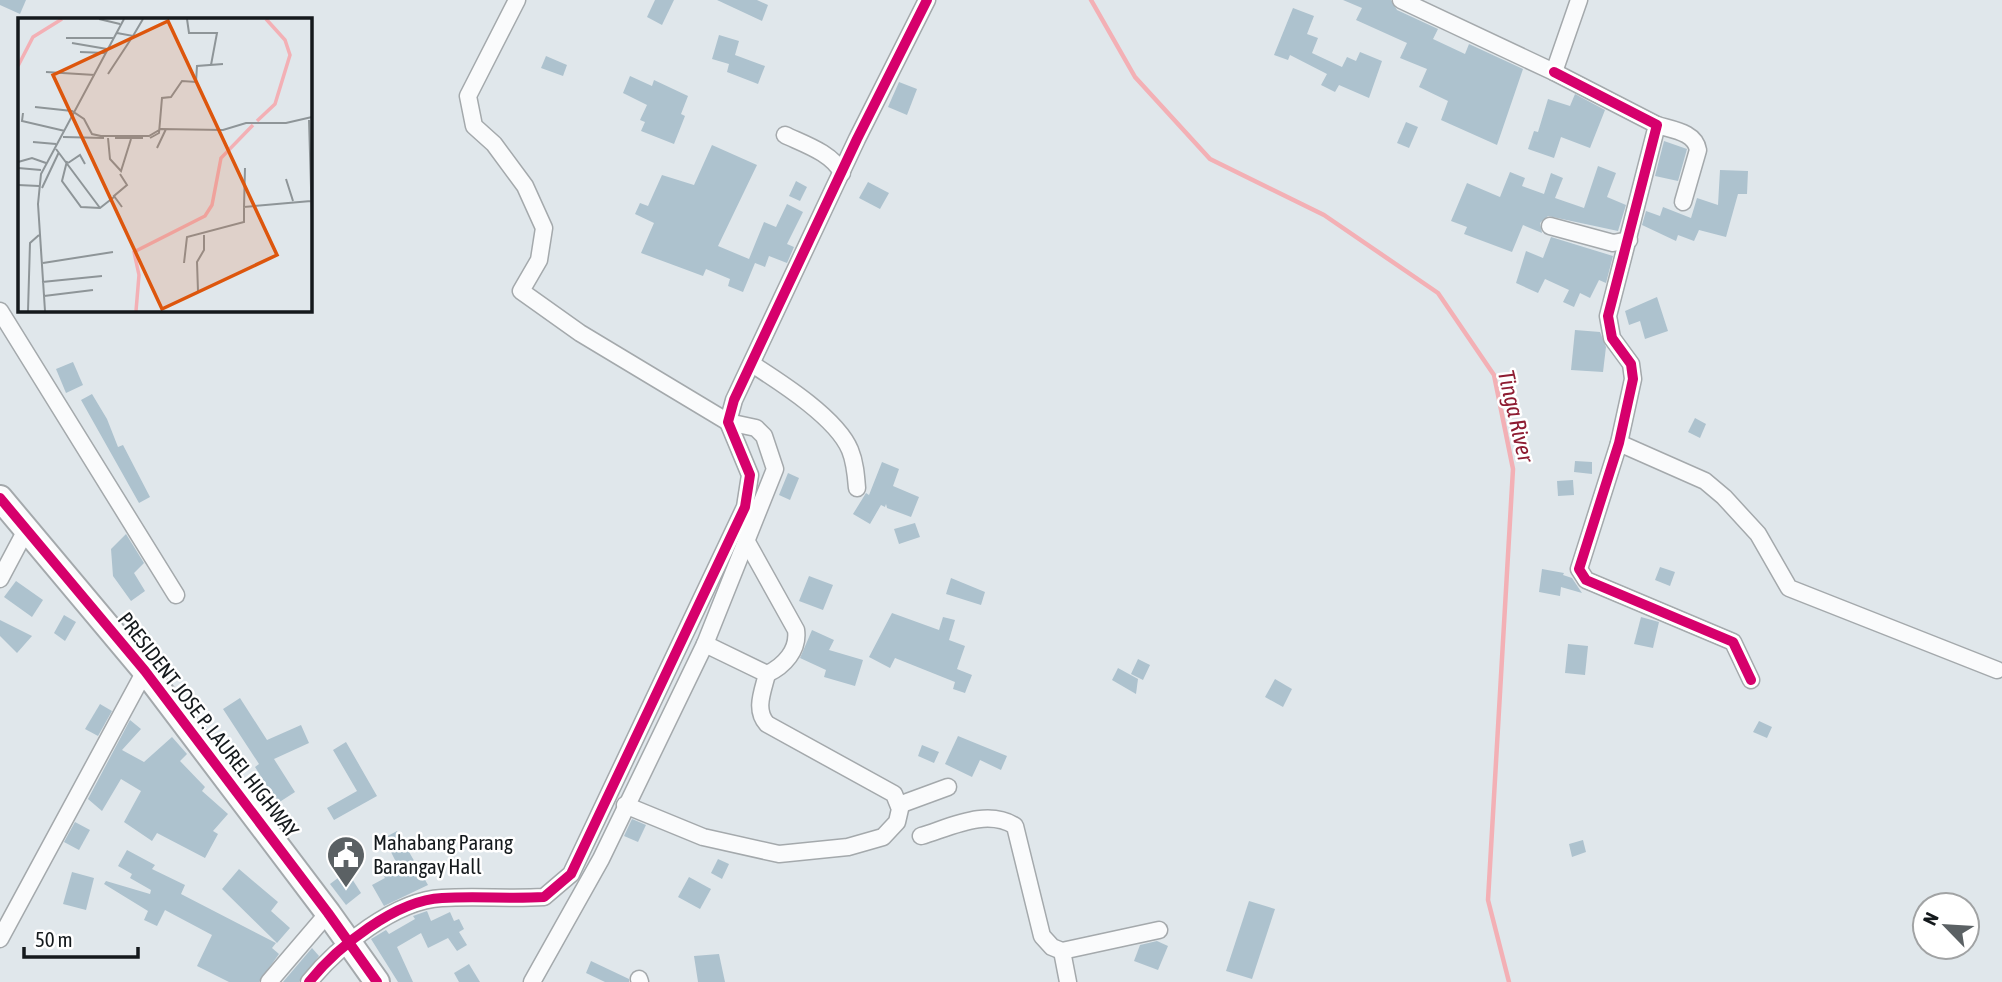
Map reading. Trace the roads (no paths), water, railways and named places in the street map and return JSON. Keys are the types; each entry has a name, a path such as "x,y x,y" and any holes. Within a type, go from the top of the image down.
{"highway":[{"name":"PRESIDENT JOSE P. LAUREL HIGHWAY","path":"1,503 145,671 328,912 377,982"}],"street":[{"path":"517,0 468,96 474,126 494,144 525,186 544,228 539,260 521,290 580,333 728,422 746,424 764,436 775,469 705,644 601,859 532,982"},
{"path":"309,982 320,968 371,926 412,904 440,898 544,897 571,874 745,507 750,475 728,422 734,400 927,0"},
{"path":"1401,0 1554,72 1657,125 1692,137 1698,150 1683,202"},
{"path":"1554,72 1579,0"},
{"path":"1657,125 1608,317 1612,338 1631,364 1633,374 1619,443 1579,569 1586,580 1733,642 1751,680"},
{"path":"785,135 826,156 838,165 842,173"},
{"path":"1550,226 1613,243 1629,240"},
{"path":"0,311 176,595"},
{"path":"752,363 803,397 841,435 855,466 857,488"},
{"path":"1619,443 1705,481 1724,497 1758,534 1788,587 1997,670"},
{"path":"0,579 26,530"},
{"path":"705,644 767,674 781,668 798,639 796,630 747,542"},
{"path":"0,939 145,671"},
{"path":"625,805 703,837 779,855 848,847 883,837 897,822 899,805 894,794 766,724 761,717 760,706 767,674"},
{"path":"899,805 948,787"},
{"path":"921,836 990,816 1015,825 1042,936 1052,947 1062,951 1159,930"},
{"path":"269,982 328,912"},
{"path":"1062,951 1068,982"}],"waterway":[{"name":"Tinga River","path":"1091,0 1135,77 1210,159 1324,215 1438,293 1494,375 1513,469 1488,900 1509,982"}],"place":[{"name":"Mahabang Parang Barangay Hall","path":"346,889"}]}
